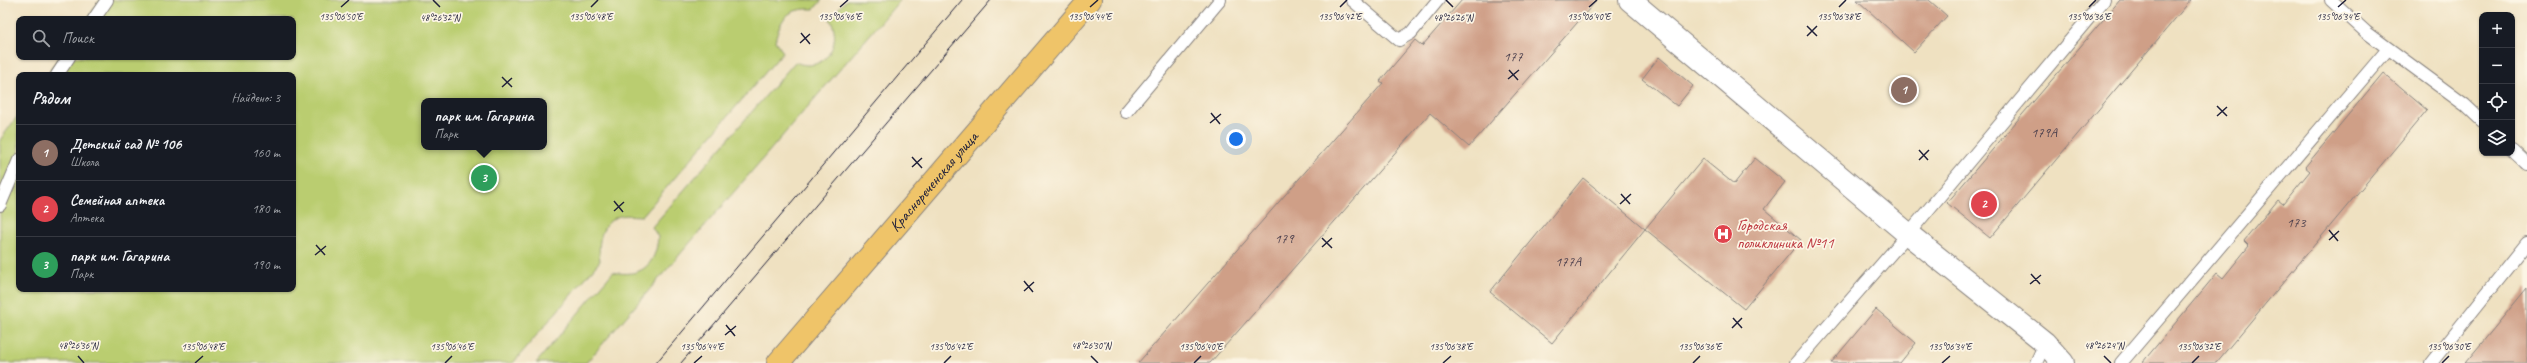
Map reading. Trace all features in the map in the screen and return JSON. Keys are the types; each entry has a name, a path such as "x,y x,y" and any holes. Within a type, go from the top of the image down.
{"main road":[{"name":"Краснореченская улица","path":"779,363 1090,0"}],"street":[{"path":"1630,0 1908,234 2045,343 2063,363"}],"lane":[{"path":"96,16 107,0"},
{"path":"1126,112 1220,0"},
{"path":"1352,0 1399,40 1411,33 1438,0"},
{"path":"1796,363 1908,234 2104,0"},
{"path":"2331,0 2388,49 2464,105 2481,120"},
{"path":"2121,363 2388,49"},
{"path":"59,72 67,60"},
{"path":"2515,153 2527,164"},
{"path":"0,205 16,167"},
{"path":"2431,363 2527,243"},
{"path":"2036,363 2045,343"}],"green space":[{"path":"100,0 822,0 814,9 798,10 787,15 780,25 775,41 783,52 642,216 620,216 606,225 601,236 599,248 600,261 513,363 0,363 0,140 16,118 16,292 296,292 296,72 49,72 57,60 296,60 296,16 89,16"},
{"path":"846,0 900,0 586,363 536,363 613,272 631,273 645,268 654,256 657,247 658,237 652,227 795,62 805,65 815,64 823,60 829,54 833,47 835,38 834,28 830,19"}],"building":[{"path":"1462,0 1597,0 1469,147 1430,113 1210,363 1138,363 1383,83 1380,81 1415,40 1422,46"},
{"path":"1857,0 1929,0 1947,16 1914,52"},
{"path":"2120,0 2191,0 1990,238 1947,203"},
{"path":"1659,57 1693,86 1677,106 1642,79"},
{"path":"2383,73 2427,110 2216,363 2142,363 2217,273 2223,278 2249,246 2244,241 2278,200 2283,204 2310,171 2305,167"},
{"name":"Городская поликлиника №11","path":"1755,158 1785,182 1764,209 1801,240 1744,309 1645,229 1703,159 1734,184"},
{"path":"1583,178 1645,229 1552,343 1490,292"},
{"path":"2527,288 2527,363 2465,363 2481,344"},
{"path":"1876,309 1916,343 1900,363 1831,363"}],"tram line":[{"path":"656,363 962,0"},
{"path":"681,363 991,0"}],"place":[{"name":"Детский сад № 106","path":"1904,90"},
{"name":"парк им. Гагарина","path":"484,178"},
{"name":"Семейная аптека","path":"1984,204"},
{"name":"Городская поликлиника №11","path":"1723,234"}]}
